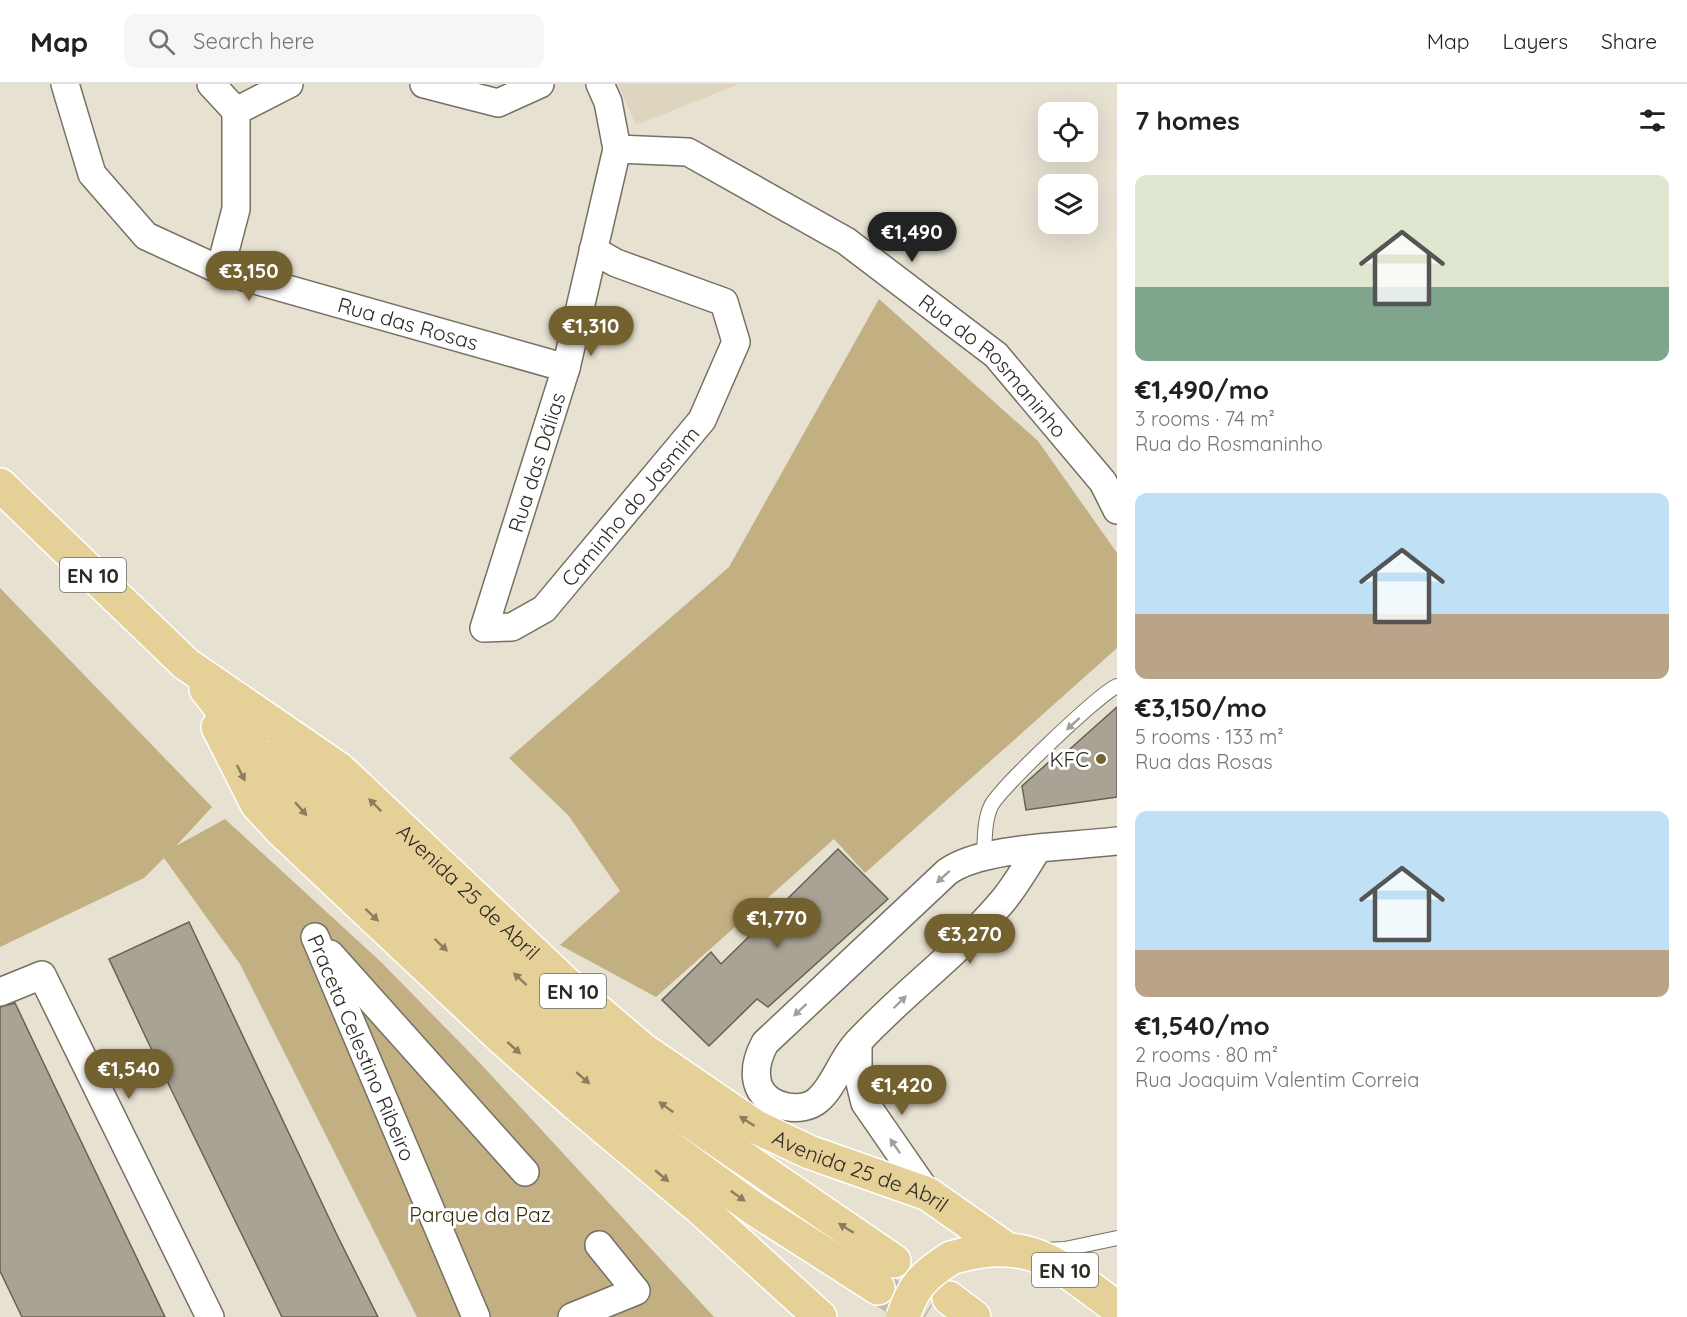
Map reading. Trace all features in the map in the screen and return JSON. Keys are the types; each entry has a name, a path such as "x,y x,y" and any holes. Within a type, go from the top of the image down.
{"main road":[{"name":"Avenida 25 de Abril","path":"0,485 186,664 339,769 574,992 676,1073 756,1127 809,1152 928,1194 1014,1249 1039,1255 1070,1273 1117,1308"},
{"name":"Avenida 25 de Abril","path":"186,664 257,804 280,830 503,1039 700,1208 820,1317"},
{"name":"EN 10","path":"186,664 302,810 582,1077 658,1139 744,1201 886,1274"},
{"name":"EN 10","path":"903,1317 911,1293 929,1272 951,1258 970,1252 1014,1249"}],"street":[{"name":"Rua das Rosas","path":"65,84 92,174 146,236 220,270 566,368"},
{"path":"211,84 236,111 236,209 220,270"},
{"path":"236,111 289,84"},
{"path":"424,84 498,103 540,84"},
{"name":"Rua das Dálias","path":"484,628 566,368 617,149 608,102 600,84"},
{"name":"Rua do Rosmaninho","path":"617,149 688,152 846,241 996,355 1103,482 1117,510"},
{"name":"Caminho do Jasmim","path":"484,628 512,627 544,609 702,420 736,342 724,303 616,263 593,250"},
{"path":"1037,850 996,909 858,1042 826,1090 810,1105 798,1108 787,1107 775,1103 759,1088 757,1064 765,1043 958,864 984,856 1037,850 1117,841"},
{"name":"Praceta Celestino Ribeiro","path":"476,1317 315,937 525,1172"},
{"path":"0,992 42,975 210,1317"},
{"path":"858,1042 858,1075 865,1103 928,1194"},
{"path":"572,1317 636,1291 599,1245"}],"lane":[{"path":"984,856 986,827 991,807 1005,786 1117,686"},
{"path":"1014,1249 1065,1250 1117,1238"}],"shaded area":[{"path":"618,84 739,84 636,125"}],"green space":[{"path":"879,299 1038,441 1117,553 1117,648 865,873 834,839 656,997 560,945 620,891 569,816 509,758 729,567"},
{"name":"Parque da Paz","path":"0,588 212,807 176,846 225,819 381,962 479,1062 714,1317 417,1317 240,964 164,858 144,878 0,947"}],"building":[{"path":"1117,707 1117,797 1026,810 1022,786 1059,753 1062,756"},
{"path":"838,849 888,899 768,1007 757,999 709,1046 662,1000 711,952 721,964"},
{"path":"189,922 378,1317 282,1317 148,1042 109,959"},
{"path":"15,1003 165,1317 22,1317 0,1271 0,1007"}],"tunnel":[{"path":"882,1290 925,1317"}],"place":[{"name":"KFC","path":"1101,759"}]}
